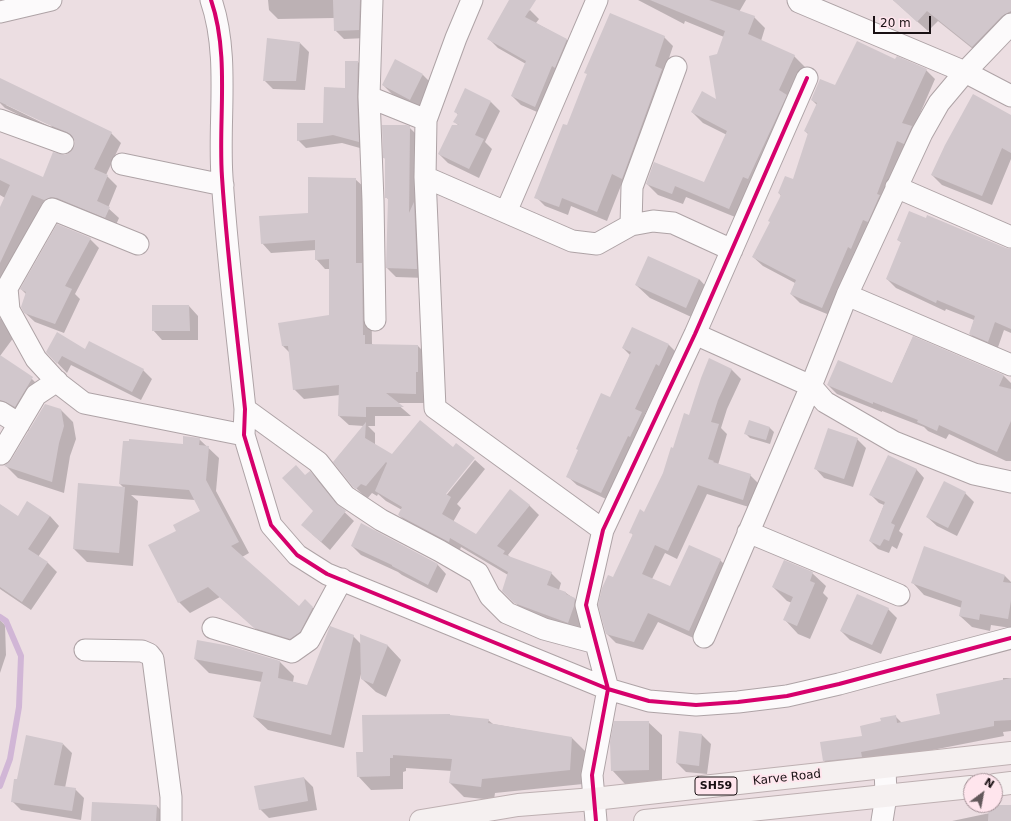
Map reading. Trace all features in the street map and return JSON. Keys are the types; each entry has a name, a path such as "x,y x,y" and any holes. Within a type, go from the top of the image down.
{"main road":[{"name":"Karve Road","path":"421,821 518,805 594,799 1011,753"},
{"name":"SH59","path":"645,821 963,788"}],"street":[{"path":"0,12 51,0"},
{"path":"211,0 215,11 221,49 223,185 245,409 244,435 271,525 297,555 327,574 608,689 649,701 696,705 780,697 839,684 1011,638"},
{"path":"372,0 369,97 373,201 375,320"},
{"path":"472,0 456,38 426,120 425,177 435,408 603,530"},
{"path":"506,212 597,0"},
{"path":"798,0 799,2 965,72 1011,96"},
{"path":"704,637 812,386 847,295 922,133 939,103 965,72 1011,24"},
{"path":"631,225 632,186 676,67"},
{"path":"596,821 592,775 608,689 586,605 603,530 695,334 807,78"},
{"path":"369,97 426,120"},
{"path":"0,120 63,143"},
{"path":"122,164 223,185"},
{"path":"425,177 572,241 597,244 631,225 653,221 673,224 732,250"},
{"path":"896,187 1011,237"},
{"path":"138,244 52,209 4,287 9,310 36,359 57,381 84,403 244,435"},
{"path":"847,295 1011,365"},
{"path":"695,334 812,386 825,402 894,442 974,474 1011,482"},
{"path":"1,454 36,395 57,381"},
{"path":"245,409 318,462 345,496 381,520 478,573 490,596 507,613 544,629 596,643"},
{"path":"0,412 19,424"},
{"path":"748,532 899,595"},
{"path":"212,628 292,652 309,640 342,580"},
{"path":"85,650 142,651 149,654 153,659 171,797 171,821"},
{"path":"882,821 886,796 885,767"}],"building":[{"path":"333,0 360,0 359,30 334,31"},
{"path":"509,0 536,0 525,17 567,39 555,68 552,66 535,107 511,96 526,61 487,39"},
{"path":"650,0 709,0 755,16 748,34 795,55 779,90 787,95 748,179 743,177 729,209 675,186 672,194 646,184 654,162 704,182 727,131 691,112 702,91 716,99 709,56 717,54 725,31"},
{"path":"893,0 1011,0 1011,11 1002,16 972,47 927,11 917,22"},
{"path":"610,13 665,36 655,66 662,69 622,179 612,174 597,212 562,198 559,207 534,198 563,124 567,125 587,74 584,73"},
{"path":"267,38 300,42 296,81 263,81"},
{"path":"857,41 895,59 897,56 927,69 902,123 912,126 904,144 897,141 877,194 880,195 868,222 863,220 851,249 848,247 822,308 790,294 796,280 752,257 770,222 768,221 781,195 778,193 785,176 793,179 808,133 804,131 817,103 811,100 820,79 835,85"},
{"path":"395,59 423,74 410,100 382,85"},
{"path":"345,61 358,61 357,97 359,142 333,135 297,141 297,123 323,123 324,87 345,88"},
{"path":"0,78 112,132 94,169 108,175 97,201 110,207 105,218 57,198 51,197 44,200 32,195 0,263 0,207 10,185 0,180 0,158 43,177 53,152 65,155 74,147 75,141 67,132 0,102"},
{"path":"465,88 491,101 475,135 484,139 469,169 438,154 452,125 459,125 453,122 458,114 454,112"},
{"path":"973,94 1011,115 1011,153 1002,148 982,196 931,175 945,145"},
{"path":"382,125 410,126 409,213 414,202 417,269 386,268 388,198 385,198 385,158 383,158"},
{"path":"308,177 356,178 356,263 362,263 363,335 365,335 365,344 418,345 416,394 386,393 404,407 366,407 366,417 338,416 339,385 293,390 288,346 282,346 278,323 329,315 329,259 315,260 315,240 261,244 259,216 308,213"},
{"path":"909,211 926,218 927,215 1011,249 1011,329 995,322 988,342 969,334 975,316 937,300 936,303 886,279 901,242 897,240"},
{"path":"57,224 91,238 65,286 72,289 55,324 24,313 21,307 26,292 20,289"},
{"path":"648,256 699,279 686,308 635,285"},
{"path":"152,305 189,305 190,331 152,331"},
{"path":"632,327 669,344 659,366 656,364 635,409 642,412 630,437 628,436 601,493 566,477 578,450 576,449 601,393 610,397 631,352 622,348"},
{"path":"57,332 85,349 89,341 144,369 132,392 62,356 57,364 46,352"},
{"path":"913,336 1004,375 999,386 1011,389 1011,421 997,452 939,425 937,431 917,422 918,420 873,402 873,404 827,385 838,360 892,383"},
{"path":"0,355 33,377 15,407 0,400"},
{"path":"709,358 732,369 718,400 711,422 719,424 708,459 751,474 743,500 698,485 668,551 655,545 642,574 670,586 689,545 721,559 689,631 648,613 634,642 606,634 598,605 602,588 608,575 613,577 633,534 629,533 640,509 644,512 663,473 684,413 689,415"},
{"path":"45,404 61,409 64,426 59,443 52,482 4,466 11,460"},
{"path":"420,420 453,447 456,443 475,458 446,494 451,497 442,514 476,534 510,489 530,505 497,546 505,551 503,554 552,572 547,585 566,592 566,594 575,598 568,623 514,603 502,591 508,572 450,538 449,542 398,515 402,507 375,491 387,463 386,462 366,486 361,484 356,489 333,462 366,422 365,438 392,454"},
{"path":"749,420 770,427 766,440 744,434"},
{"path":"828,428 858,438 844,479 814,469"},
{"path":"183,436 200,438 199,445 209,446 206,480 239,542 231,546 299,606 305,599 313,607 300,632 290,639 254,628 208,587 178,603 148,545 176,531 173,525 200,511 189,490 119,484 123,441 129,441 129,439 183,444"},
{"path":"888,455 917,469 891,523 895,525 889,541 884,539 880,546 869,541 885,502 869,495"},
{"path":"296,465 305,475 310,471 336,503 346,511 321,542 301,525 313,511 282,478"},
{"path":"944,481 966,492 948,528 926,517"},
{"path":"78,483 125,487 119,553 73,549"},
{"path":"27,501 50,516 28,549 48,562 22,602 0,587 0,504 18,516"},
{"path":"361,523 438,564 428,585 392,565 351,546"},
{"path":"924,546 1005,575 1003,582 1011,583 1011,601 1008,619 980,614 979,620 959,616 962,601 911,583"},
{"path":"784,560 813,572 810,581 815,583 797,626 783,620 793,597 772,587"},
{"path":"857,594 889,608 872,645 840,631"},
{"path":"330,626 354,635 331,735 253,717 263,672 194,659 197,640 230,646 280,661 278,678 307,685"},
{"path":"360,634 388,645 373,684 361,679"},
{"path":"1011,678 1011,720 994,721 994,726 861,752 862,757 823,761 820,742 862,736 860,726 881,721 880,718 896,715 897,723 940,714 936,694"},
{"path":"450,714 489,719 488,723 572,737 570,770 482,779 481,787 449,783 452,759 393,755 393,758 390,758 390,776 357,777 356,752 363,752 362,715"},
{"path":"614,721 649,721 649,770 611,771 610,742"},
{"path":"679,731 702,734 699,766 676,763"},
{"path":"26,735 63,743 54,785 76,788 72,811 11,802 14,779 17,779"},
{"path":"304,777 308,801 259,810 254,786"},
{"path":"92,802 157,805 156,821 91,821"},
{"path":"1003,805 1011,805 1011,821 988,821 988,813 1003,813"}],"waterway":[{"path":"0,617 6,621 21,656 19,707 10,759 0,786"}],"cycle path":[{"path":"211,0 217,21 222,65 222,177 229,264 245,409 244,435 271,525 297,555 327,574 608,689 649,701 696,705 787,696 839,684 1011,638"},
{"path":"596,821 592,775 608,689 586,605 603,530 695,334 807,78"}]}
